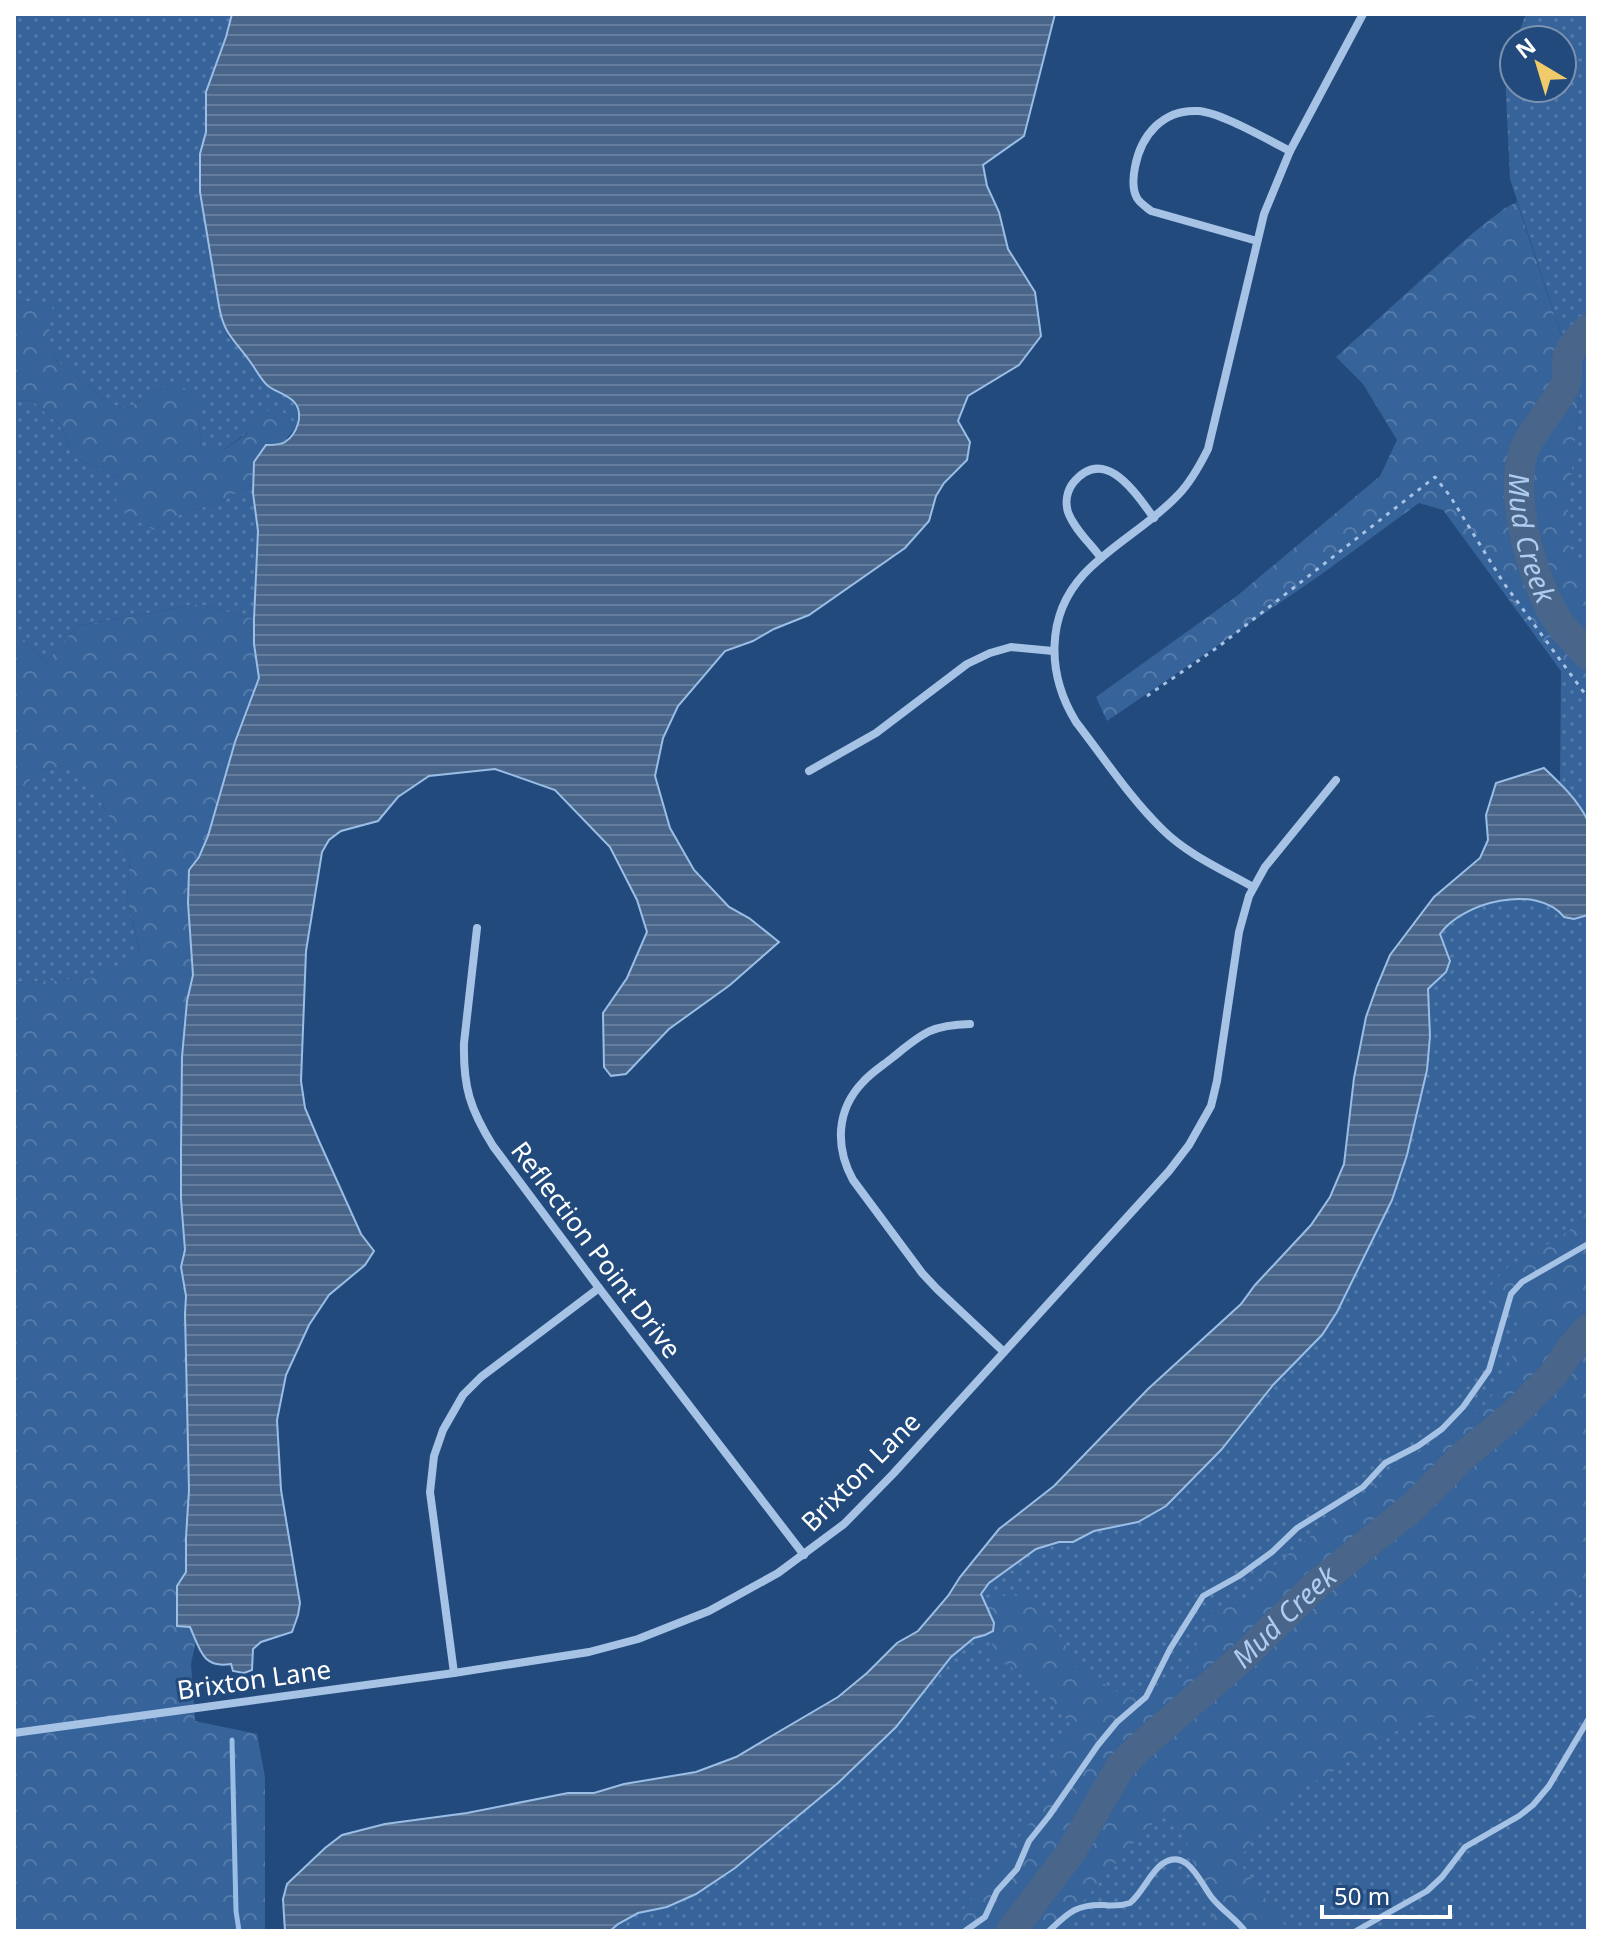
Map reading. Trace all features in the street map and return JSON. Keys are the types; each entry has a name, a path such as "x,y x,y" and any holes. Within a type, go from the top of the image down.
{"street":[{"path":"1253,887 1190,850 1165,832 1144,810 1067,707 1054,669 1053,651 1058,622 1082,576 1180,494 1208,449 1264,214 1290,151 1363,14"},
{"path":"1257,241 1151,211 1135,195 1133,186 1137,156 1144,140 1164,118 1188,111 1213,113 1290,151"},
{"path":"1101,558 1069,514 1066,503 1068,492 1083,474 1100,469 1116,473 1154,518"},
{"path":"809,771 876,733 967,664 1011,647 1053,651"},
{"name":"Brixton Lane","path":"14,1733 589,1652 677,1625 733,1599 804,1555 844,1524 893,1474 1169,1171 1189,1145 1211,1106 1242,916 1253,887 1265,867 1336,780"},
{"name":"Reflection Point Drive","path":"477,928 464,1043 465,1080 478,1121 493,1146 599,1288 804,1555"},
{"path":"970,1024 935,1028 864,1080 842,1118 840,1146 853,1180 922,1273 1004,1352"},
{"path":"454,1673 430,1492 434,1456 443,1430 463,1395 481,1377 599,1288"}],"lane":[{"path":"965,1931 985,1917 997,1891 1017,1869 1029,1841 1098,1745 1117,1722 1146,1697 1170,1649 1203,1596 1250,1568 1297,1528 1363,1487 1385,1463 1442,1429 1463,1407 1489,1370 1511,1294 1516,1287 1588,1244"},
{"path":"1356,1931 1427,1891 1465,1847 1533,1805 1549,1786 1588,1720"},
{"path":"1049,1931 1067,1914 1082,1906 1130,1903 1160,1866 1174,1860 1192,1868 1214,1900 1245,1931"}],"path":[{"path":"1147,696 1218,647 1435,477 1509,591 1588,698"}],"green space":[{"path":"14,14 232,14 205,103 206,132 200,154 200,192 222,323 228,336 264,382 293,400 298,413 297,426 280,410 220,452 201,447 199,421 173,382 127,408 112,405 56,360 32,301 14,305"},
{"path":"1526,14 1588,14 1588,821 1560,782 1562,561 1580,392 1510,179 1506,104 1578,104 1578,24 1522,24"},
{"path":"1517,202 1580,392 1565,537 1580,570 1588,579 1588,708 1443,510 1419,503 1319,576 1107,721 1096,697 1238,595 1380,476 1397,440 1363,384 1336,357 1474,232"},
{"path":"32,301 53,303 48,339 56,360 112,405 127,408 173,382 202,398 199,421 201,446 220,452 247,434 257,412 280,410 297,426 282,444 266,445 254,462 253,484 220,502 181,514 154,530 127,516 116,501 122,479 74,457 60,426 33,401 14,400 14,305"},
{"path":"14,400 33,401 60,426 74,457 122,479 154,530 181,514 220,502 253,484 258,531 254,619 198,604 77,626 46,663 14,629"},
{"path":"198,604 254,619 259,678 235,742 208,836 189,870 193,975 187,1001 181,1199 185,1250 181,1267 186,1296 189,1490 186,1572 177,1586 196,1640 191,1664 195,1721 257,1734 265,1777 265,1931 14,1931 14,983 94,978 140,953 127,898 130,858 103,805 66,766 40,770 14,796 14,629 46,663 77,626"},
{"path":"66,766 103,805 130,858 127,898 140,954 94,978 14,983 14,796 40,770"},
{"path":"1529,899 1558,909 1574,919 1588,915 1588,1931 610,1931 638,1913 667,1907 696,1894 735,1868 838,1783 896,1727 951,1657 974,1638 985,1635 994,1623 981,1594 989,1583 1035,1549 1059,1542 1073,1542 1094,1531 1138,1522 1193,1480 1221,1450 1273,1385 1322,1335 1337,1312 1392,1200 1407,1155 1427,1070 1430,1036 1428,988 1436,983 1450,961 1440,934 1458,917 1480,905 1500,900"},
{"path":"1588,1210 1588,1584 1579,1596 1543,1604 1502,1631 1480,1658 1469,1695 1481,1719 1427,1717 1407,1724 1282,1800 1254,1834 1239,1862 1289,1931 1222,1931 1210,1913 1186,1840 1161,1815 1058,1931 947,1931 1045,1803 1059,1745 1071,1725 1035,1679 996,1660 991,1641 985,1635 993,1631 994,1623 985,1603 1007,1594 1023,1594 1046,1616 1068,1649 1075,1666 1118,1692 1137,1691 1181,1679 1196,1657 1197,1638 1208,1612 1258,1595 1264,1574 1361,1495 1489,1401 1512,1359 1518,1335 1514,1314 1493,1311 1485,1293 1507,1268 1563,1235"}],"shaded area":[{"path":"232,14 1055,14 1024,136 983,165 1008,249 1035,292 1041,336 1019,365 968,396 958,421 970,442 967,460 944,483 936,496 929,521 905,548 809,615 725,651 678,706 663,738 655,776 670,828 694,870 729,907 749,918 779,942 730,985 669,1029 626,1074 611,1076 604,1067 603,1013 627,978 647,932 637,900 610,847 555,790 495,769 429,776 398,797 378,821 341,831 329,840 322,852 306,951 301,1081 305,1108 319,1141 361,1234 374,1251 365,1265 329,1295 309,1325 286,1375 277,1420 281,1490 300,1603 292,1632 261,1642 253,1649 252,1670 244,1673 233,1671 231,1664 221,1665 208,1660 203,1656 190,1627 177,1626 177,1586 186,1572 189,1490 186,1296 181,1267 185,1250 181,1150 182,1057 187,1001 193,975 189,870 208,836 235,742 259,678 254,644 258,531 253,493 254,462 266,445 281,444 289,439 299,419 295,403 265,383 224,324 200,192 206,92"},
{"path":"1544,768 1574,799 1588,821 1588,915 1574,919 1564,917 1552,907 1536,901 1500,901 1465,913 1440,934 1450,961 1446,972 1428,989 1430,1036 1427,1070 1407,1155 1392,1200 1337,1312 1322,1335 1273,1385 1221,1450 1166,1506 1138,1522 1094,1531 1073,1542 1059,1542 1036,1549 989,1583 981,1594 994,1623 993,1631 974,1638 951,1657 896,1727 838,1783 735,1868 696,1894 667,1907 638,1913 610,1931 285,1931 283,1899 287,1884 342,1835 385,1824 467,1813 568,1793 594,1793 624,1784 696,1772 736,1757 838,1697 897,1643 918,1631 999,1529 1054,1486 1148,1389 1241,1304 1311,1225 1330,1197 1344,1164 1354,1078 1366,1017 1390,955 1434,897 1480,858 1488,840 1486,815 1496,783"}],"waterway":[{"name":"Mud Creek","path":"1588,329 1568,355 1567,380 1562,391 1526,446 1519,485 1524,533 1538,581 1559,623 1588,655"},
{"name":"Mud Creek","path":"1011,1931 1071,1852 1120,1767 1245,1655 1316,1585 1414,1506 1462,1457 1514,1414 1553,1375 1588,1329"},
{"path":"232,1740 239,1931"}]}
